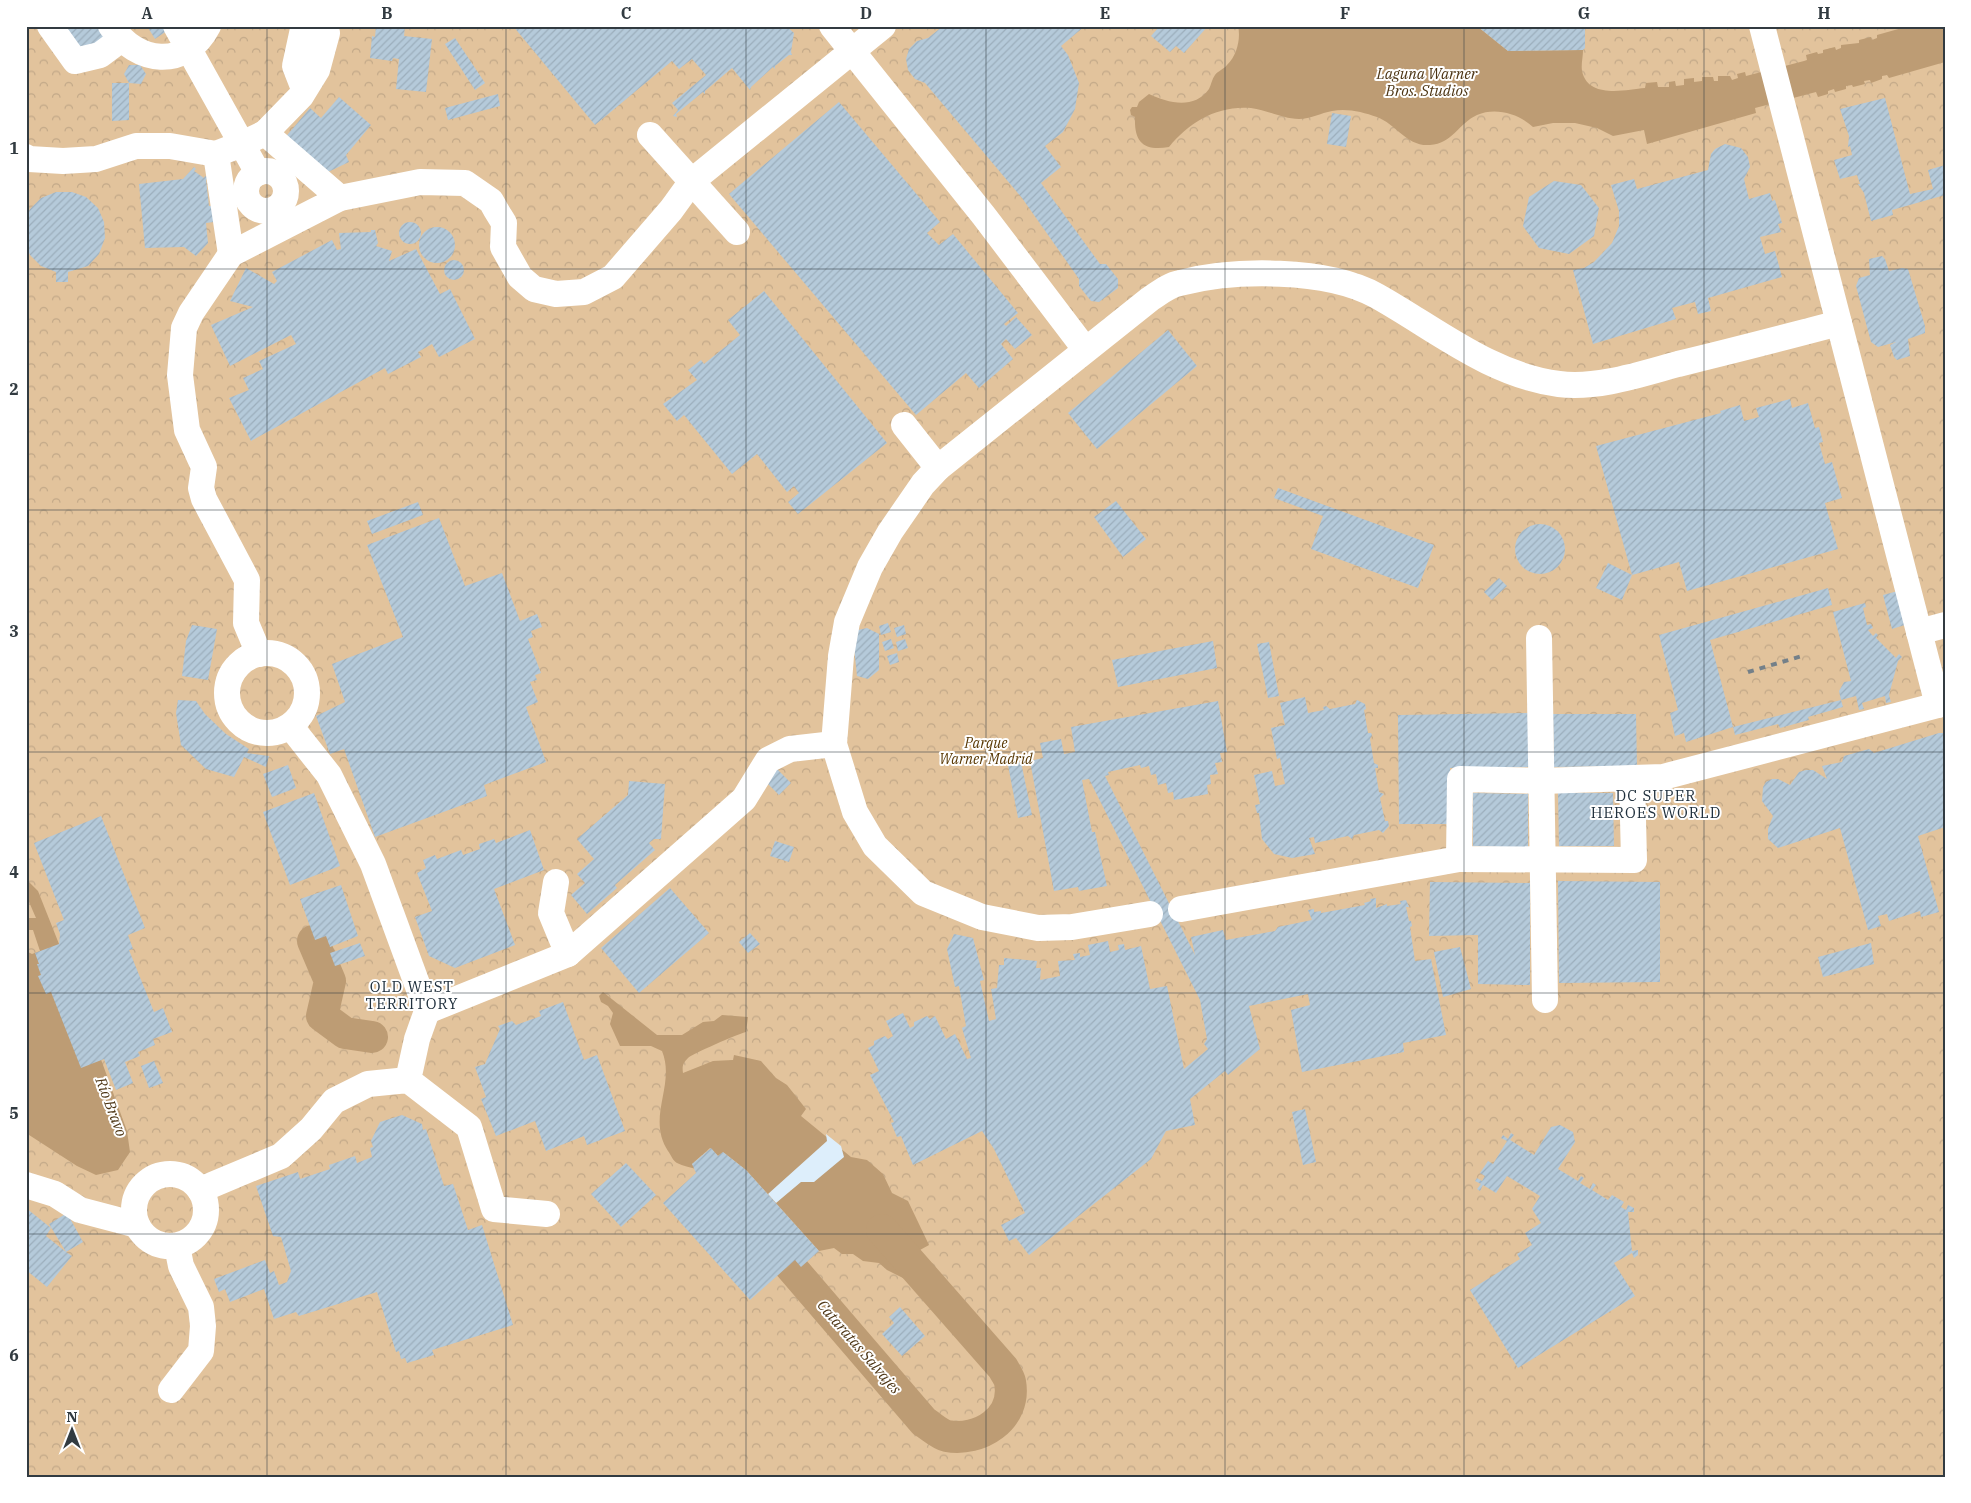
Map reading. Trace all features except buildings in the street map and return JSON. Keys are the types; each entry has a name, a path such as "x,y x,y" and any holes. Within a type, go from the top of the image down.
{"street":[{"path":"50,26 75,61 100,55 116,33 135,51 152,57 171,56 189,49 203,36 208,26"},
{"path":"176,26 258,173 268,171 277,175 284,182 284,197 280,217"},
{"path":"304,89 295,66 302,30 306,26"},
{"path":"26,157 29,160 63,162 96,160 136,146 170,146 216,154 242,144 265,133 301,96 317,70 327,33 325,26"},
{"path":"832,26 984,216 1086,349"},
{"path":"259,654 246,623 247,580 204,499 201,488 204,467 187,430 180,375 184,328 191,313 231,254 280,217 340,198 420,182 465,183 491,201 504,223 503,248 520,277 534,289 556,294 584,292 613,277 671,210 692,181 883,26"},
{"path":"1459,859 1460,779 1542,781 1663,777 1941,704 1919,632 1762,26"},
{"path":"265,133 340,198"},
{"path":"650,135 737,232"},
{"path":"216,154 231,254"},
{"path":"1150,914 1072,927 1038,928 982,918 923,893 875,846 855,812 834,744 841,656 852,606 870,566 890,532 923,484 938,468 1150,298 1178,283 1264,273 1328,279 1375,295 1452,344 1515,375 1561,384 1610,382 1839,323"},
{"path":"904,426 938,468"},
{"path":"1919,632 1945,625"},
{"path":"1539,638 1545,1000"},
{"path":"273,653 286,657 297,666 305,677 308,690 306,705 301,717 290,727 279,732 266,734 253,731 242,725 233,715 228,704 227,690 233,672 246,658 259,654 273,653"},
{"path":"290,727 329,775 373,864 427,1010 417,1039 408,1080"},
{"path":"427,1010 568,954 744,799 768,760 790,749 834,744"},
{"path":"1181,909 1459,859 1634,860 1632,779"},
{"path":"556,882 551,913 568,954"},
{"path":"200,1190 281,1156 311,1129 334,1100 368,1084 408,1080 469,1127 494,1209 547,1214"},
{"path":"170,1174 192,1181 200,1190 205,1200 207,1212 204,1224 198,1234 188,1242 177,1246 165,1246 153,1242 144,1235 137,1225 135,1202 148,1182 170,1174"},
{"path":"37,1183 80,1210 137,1225"},
{"path":"171,1390 201,1351 203,1326 201,1307 181,1266 177,1246"}],"green space":[{"name":"Parque Warner Madrid","path":"26,26 1945,26 1945,1477 26,1477"}],"water":[{"name":"Laguna Warner Bros. Studios","path":"1238,26 1477,26 1508,51 1583,50 1582,71 1586,80 1592,86 1608,91 1645,88 1646,83 1657,82 1658,87 1669,87 1669,82 1675,81 1676,86 1684,85 1684,79 1694,78 1694,82 1702,81 1702,77 1713,77 1714,81 1718,81 1718,76 1730,76 1732,80 1738,78 1737,74 1745,72 1746,76 1804,61 1807,60 1806,55 1817,52 1818,54 1823,53 1823,50 1835,47 1836,50 1841,48 1841,45 1859,43 1859,40 1871,37 1872,40 1877,38 1877,35 1909,26 1945,26 1945,62 1889,78 1887,75 1882,76 1882,79 1871,83 1870,80 1864,81 1865,84 1853,87 1852,85 1846,86 1846,89 1835,92 1834,89 1828,91 1828,94 1818,97 1816,92 1755,108 1756,113 1647,144 1644,130 1613,136 1597,128 1575,123 1553,123 1533,127 1514,115 1492,112 1477,115 1450,137 1438,144 1422,145 1408,139 1384,120 1361,112 1338,110 1299,119 1287,118 1251,108 1227,109 1205,117 1186,130 1169,147 1153,148 1142,143 1136,133 1135,117 1131,115 1130,110 1132,107 1137,107 1139,102 1149,94 1164,100 1180,103 1196,100 1203,96 1209,89 1215,75 1226,66 1236,52"},
{"name":"Río Bravo","path":"26,879 38,891 127,1131 130,1152 118,1170 96,1175 77,1166 26,1133 26,951 32,954 40,951 33,930 26,930 26,918 36,918 26,895"},
{"path":"603,992 657,1035 682,1035 703,1022 714,1021 722,1015 748,1017 746,1032 691,1056 684,1063 683,1073 713,1061 733,1060 734,1055 761,1061 776,1078 787,1085 806,1109 801,1116 851,1157 867,1160 883,1174 892,1193 908,1201 929,1245 920,1250 916,1261 907,1267 914,1275 911,1282 887,1270 879,1263 863,1261 853,1254 842,1254 834,1248 819,1251 746,1170 723,1152 718,1156 710,1148 692,1164 696,1169 676,1162 662,1138 660,1126 660,1113 666,1076 662,1051 651,1046 620,1046 610,1024 613,1013 608,1006 601,1002 599,996"}],"pier":[{"path":"826,1134 841,1146 844,1157 814,1182 801,1182 776,1203 768,1194 827,1141"}],"waterway":[{"path":"313,941 330,981 322,1016 345,1033 372,1037"},
{"name":"Cataratas Salvajes","path":"760,1231 924,1422 947,1436 959,1437 983,1431 1002,1417 1008,1407 1011,1395 1008,1376 882,1230"}],"railway":[{"path":"1748,672 1802,656"}],"district":[{"name":"DC SUPER HEROES WORLD","path":"1656,804"},
{"name":"OLD WEST TERRITORY","path":"412,996"}]}
